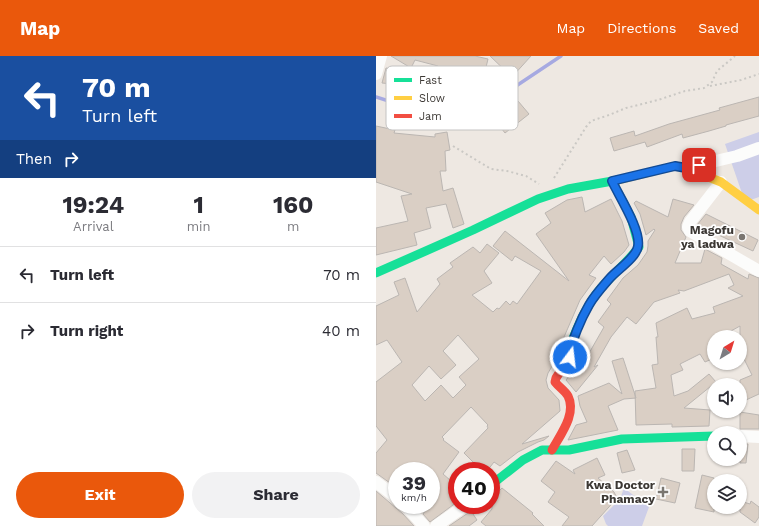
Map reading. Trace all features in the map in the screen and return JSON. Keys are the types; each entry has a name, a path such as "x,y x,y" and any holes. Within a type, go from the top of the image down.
{"street":[{"path":"376,74 381,56"},
{"path":"686,168 737,156 759,148"},
{"path":"376,273 474,230 538,199 597,183 612,181 675,166 686,168 721,182 759,210"},
{"path":"552,450 570,416 572,406 568,395 555,382 556,378 570,357 570,348 589,304 610,278 631,258 638,247 638,240 631,217 612,181"},
{"path":"721,182 690,222 688,227 690,231 759,271"},
{"path":"500,478 534,453 542,450 569,450 622,439 707,436"},
{"path":"747,436 759,437"},
{"path":"376,482 388,491"},
{"path":"413,514 424,526"},
{"path":"436,526 453,514"}],"path":[{"path":"709,86 718,71 735,56"},
{"path":"553,179 591,121 626,108 685,91 741,80 759,74"},
{"path":"453,146 491,169 526,176 542,186"}],"shaded area":[{"path":"759,132 759,197 745,202 725,144"},
{"path":"624,488 649,507 642,526 608,526 606,524 603,516 620,499"}],"building":[{"path":"391,56 475,56 488,59 486,66 438,66 415,60 412,66 408,66"},
{"path":"490,56 531,56 518,70 518,66 500,66"},
{"path":"386,68 386,83 382,83"},
{"path":"759,97 759,116 683,138 682,134 647,147 645,142 614,151 610,138 634,131 635,136 669,124 720,110 719,108"},
{"path":"518,101 529,114 518,123"},
{"path":"376,126 386,128 386,130 395,130 394,133 435,137 435,134 447,132 450,150 445,151 446,171 440,171 443,191 453,188 464,224 453,228 446,204 426,208 431,228 414,233 417,245 376,255 376,228 408,221 401,196 412,194 376,182"},
{"path":"582,197 585,212 611,199 622,221 629,245 611,264 604,256 589,275 596,278 580,300 561,344 560,353 548,373 546,380 548,388 559,400 560,411 522,444 549,436 544,440 518,452 500,466 500,462 473,462 464,453 488,428 488,425 471,407 442,437 444,439 443,440 459,452 452,462 448,462 448,467 443,474 448,478 448,509 430,522 423,514 440,514 440,462 388,462 388,482 376,473 376,453 387,440 376,426 376,382 402,362 387,340 376,345 376,306 399,295 394,282 405,278 417,312 440,284 437,279 453,267 450,263 473,247 480,253 487,244 499,253 484,271 492,283 472,295 493,312 497,308 499,309 506,301 510,305 513,301 517,304 541,271 515,256 512,261 493,246 505,231 569,281 536,234 551,223 545,213 567,200","holes":["458,335 479,359 459,377 466,385 453,398 441,385 425,401 412,385 429,366 441,379 456,365 443,351"]},
{"path":"673,199 694,205 684,217 681,224 681,230 686,237 675,263 701,263 705,249 722,258 721,264 748,279 749,274 759,278 759,394 747,400 747,378 745,378 752,375 747,365 747,330 740,330 740,326 733,330 707,330 707,361 705,362 700,354 680,364 683,370 671,375 674,396 688,391 709,374 712,378 707,378 707,389 684,408 707,410 707,418 710,418 709,426 672,427 672,424 636,425 635,391 656,388 652,365 658,364 656,337 658,337 656,323 687,308 692,319 715,313 713,307 743,296 728,288 734,285 729,274 684,291 678,290 680,293 654,302 636,324 627,317 611,337 594,367 598,365 576,392 566,380 582,360 584,362 604,327 598,322 611,304 607,300 623,278 638,265 647,252 648,241 655,230 654,229 646,235 640,214 634,203 636,201 668,217"},
{"path":"706,214 758,240 753,251 697,225"},
{"path":"623,358 636,398 624,399 608,406 618,430 568,440 576,425 587,422 580,406 578,396 609,383 622,394 612,361"},
{"path":"747,413 759,415 759,429 747,429 747,426 740,426 740,418 747,418"},
{"path":"682,449 695,449 694,471 682,471"},
{"path":"627,450 635,470 622,473 617,453"},
{"path":"597,458 605,475 598,478 614,492 617,498 592,526 562,526 569,517 548,502 555,492 541,481 556,461 575,474 573,470"},
{"path":"702,475 707,476 707,511 695,508"},
{"path":"661,478 680,483 675,503 656,499"},
{"path":"502,488 533,513 532,514 544,526 486,526 481,522 488,514 500,514 500,490"},
{"path":"376,491 388,501 388,514 403,514 414,526 376,526"},
{"path":"751,501 759,507 759,517 755,523 743,514 747,514 747,503 750,504"},
{"path":"467,514 473,514 477,520 469,526 449,526"}],"waterway":[{"path":"518,85 561,56"},
{"path":"376,97 386,100"}],"traffic: fast":[{"path":"376,273 538,199 568,189 618,180"},
{"path":"565,364 569,357 570,347 576,332 594,297 639,247 631,217 612,181"},
{"path":"500,478 523,460 542,450 569,450 622,439 707,436"}],"traffic: slow":[{"path":"618,180 675,166 686,168 721,182 759,210"}],"traffic: jam":[{"path":"552,450 569,417 570,403 568,396 555,382 565,364"}],"place":[{"name":"Magofu ya ladwa","path":"742,237"},
{"name":"Kwa Doctor Phamacy","path":"663,492"}],"route":[{"path":"570,357 570,348 589,304 610,278 631,258 638,247 634,224 612,181 663,168 675,166 686,168 699,165"}]}
